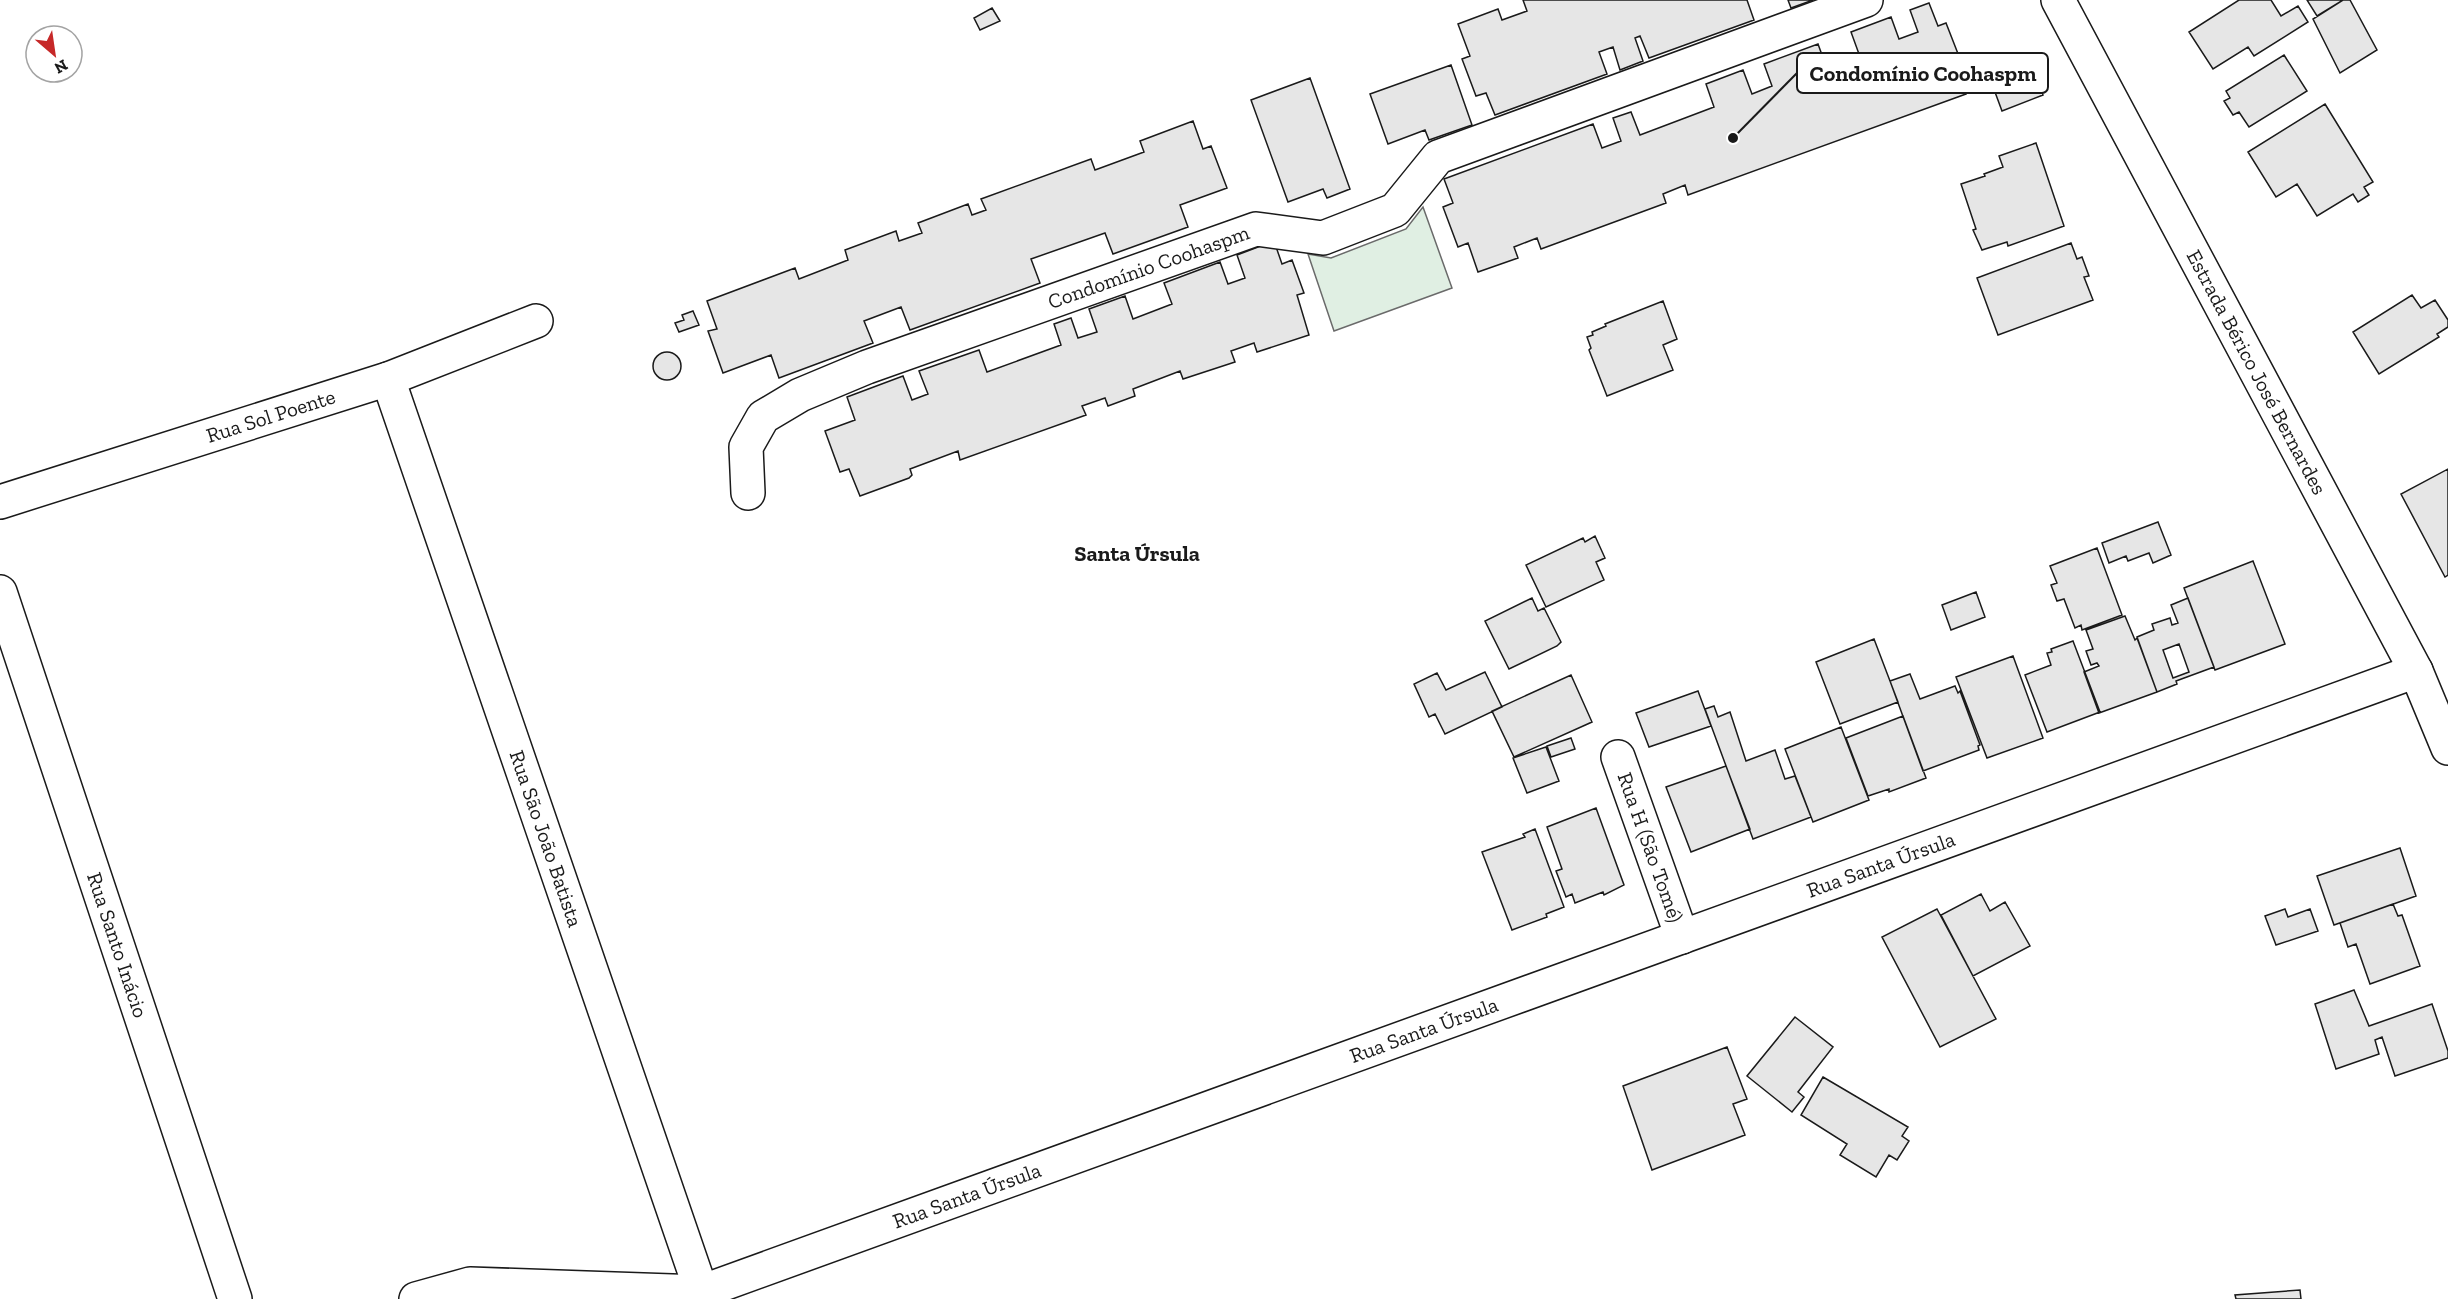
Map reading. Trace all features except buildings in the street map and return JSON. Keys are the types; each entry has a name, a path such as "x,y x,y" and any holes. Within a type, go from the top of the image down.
{"street":[{"name":"Condomínio Coohaspm","path":"748,493 746,447 763,417 800,395 867,367 1257,229 1323,238 1395,210 1438,157 1866,0"},
{"name":"Estrada Bérico José Bernardes","path":"2058,0 2416,671 2448,748"},
{"name":"Rua Sol Poente","path":"0,502 388,380 536,321"},
{"name":"Rua São João Batista","path":"388,380 703,1296"},
{"name":"Rua Santo Inácio","path":"0,592 235,1299"},
{"name":"Rua Santa Úrsula","path":"416,1299 470,1284 703,1296 2416,671"},
{"name":"Rua H (São Tomé)","path":"1618,757 1682,937"}],"green space":[{"path":"1423,207 1452,288 1334,331 1308,254 1331,258 1406,229"}],"place":[{"name":"Condomínio Coohaspm","path":"1733,138"}],"district":[{"name":"Santa Úrsula","path":"1137,553"}]}
